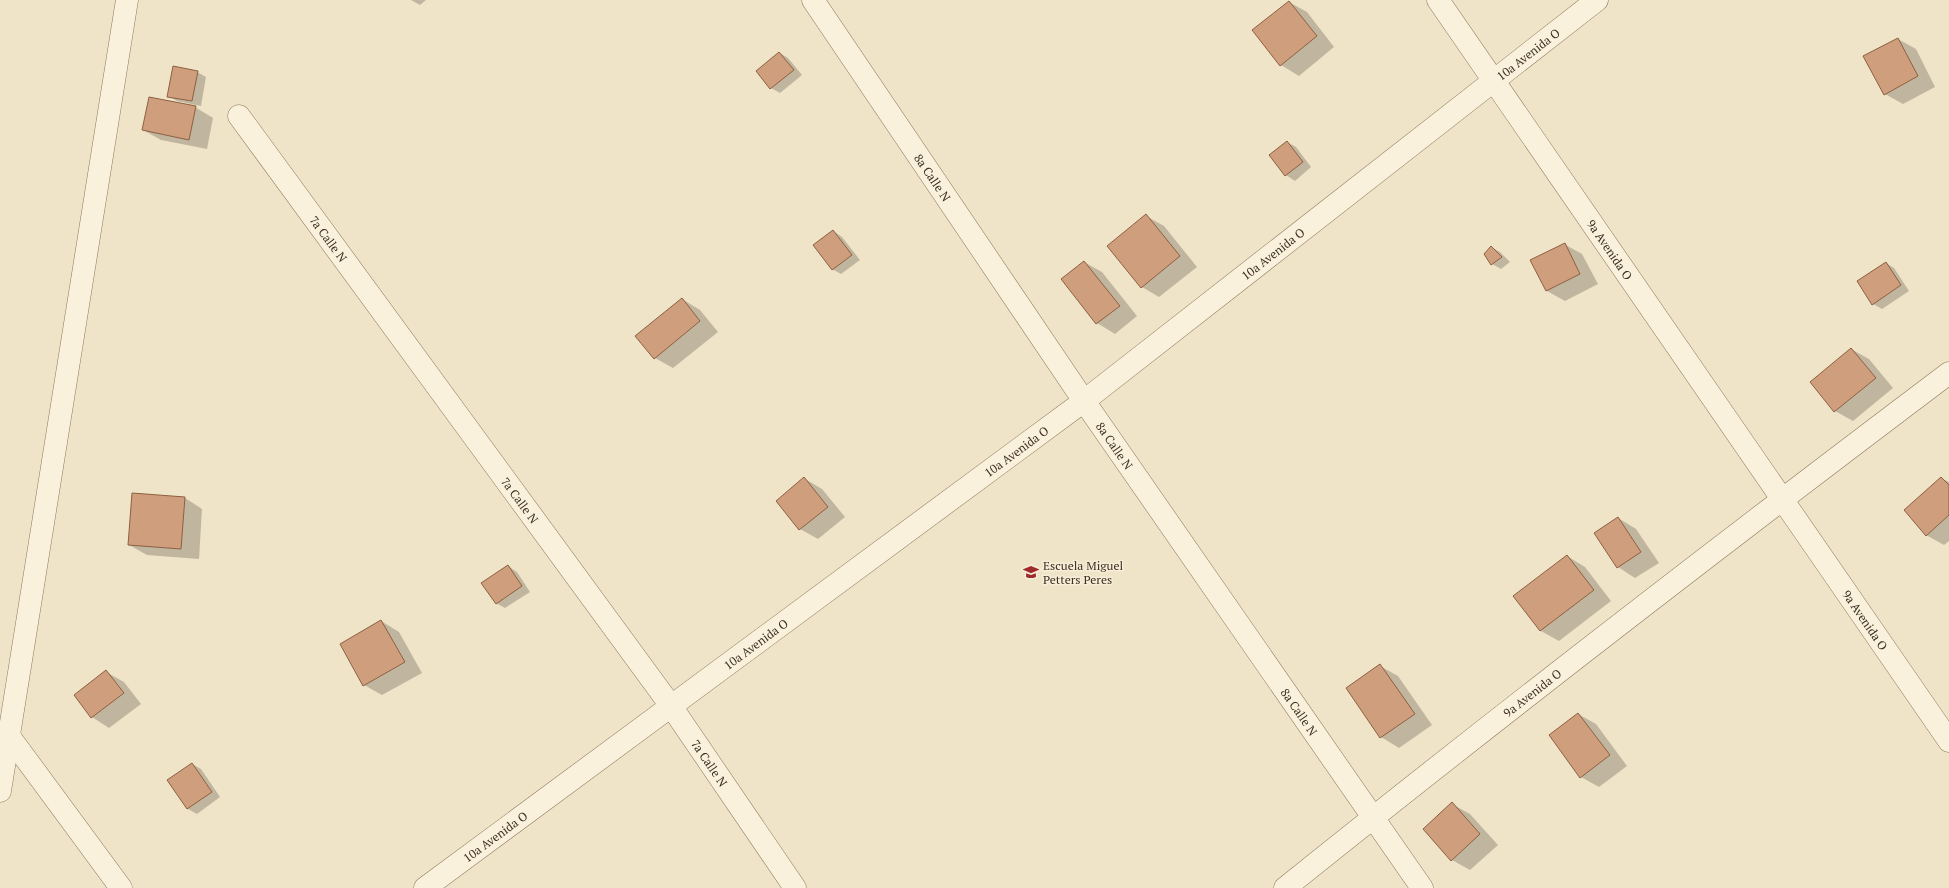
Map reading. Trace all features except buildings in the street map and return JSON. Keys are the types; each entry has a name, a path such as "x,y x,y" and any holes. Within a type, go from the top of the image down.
{"street":[{"path":"0,791 127,0"},
{"name":"8a Calle N","path":"813,0 1084,401 1422,888"},
{"name":"9a Avenida O","path":"1438,0 1949,741"},
{"name":"10a Avenida O","path":"425,888 1084,401 1597,0"},
{"name":"7a Calle N","path":"239,116 671,706 795,888"},
{"name":"9a Avenida O","path":"1285,888 1373,817 1782,499 1949,373"},
{"path":"9,736 121,888"}],"place":[{"name":"Escuela Miguel Petters Peres","path":"1031,572"}]}
